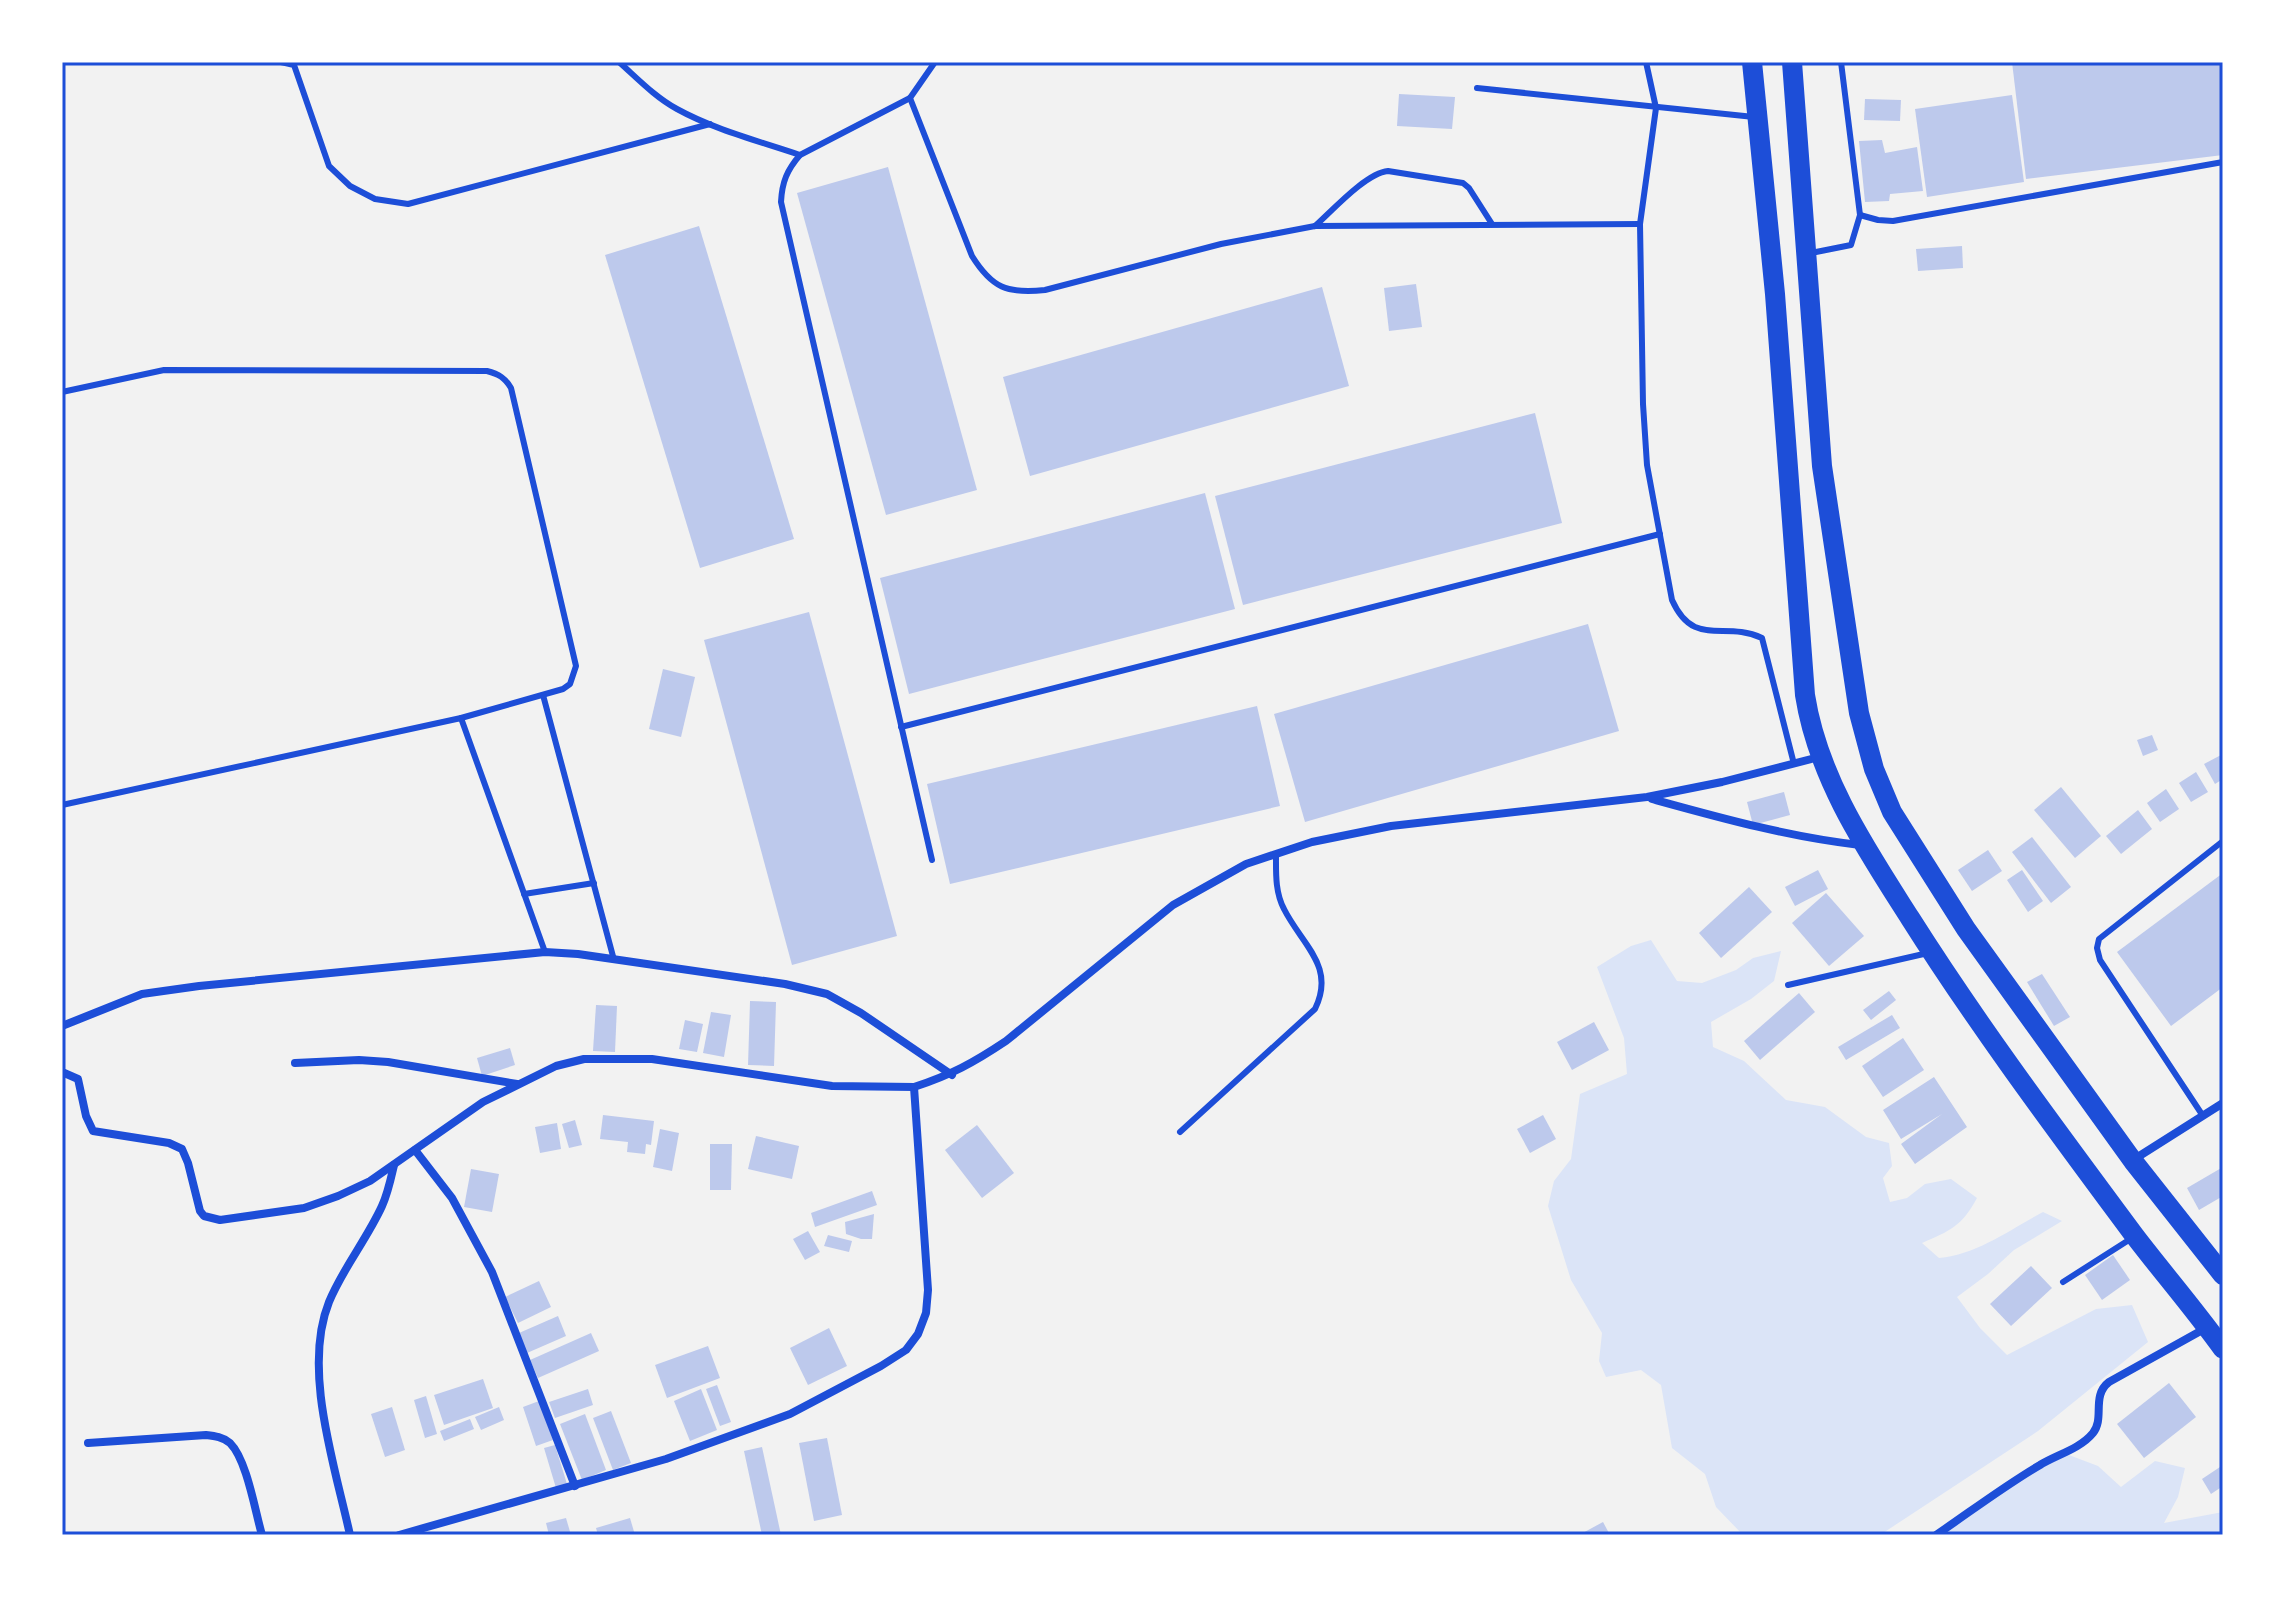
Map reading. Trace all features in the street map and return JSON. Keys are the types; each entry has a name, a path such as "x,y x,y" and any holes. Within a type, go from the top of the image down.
{"highway":[{"path":"1752,62 1775,294 1805,695 1820,757 1840,802 1932,952 2135,1236 2223,1349"},
{"path":"1792,62 1822,466 1859,713 1874,769 1892,812 1966,929 2133,1161 2223,1275"}],"street":[{"path":"62,1072 78,1079 86,1116 93,1131 169,1143 182,1149 200,1211 211,1219 304,1208 370,1181 452,1122 556,1066 584,1059 619,1057 652,1059 832,1086 914,1087 952,1075 1006,1041 1173,905 1246,864 1312,842 1391,826 1647,797 1820,757"},
{"path":"1647,797 1765,830 1866,846"},
{"path":"62,1026 142,994 545,952 785,984 827,994 861,1013 952,1075"},
{"path":"295,1063 388,1062 518,1084"},
{"path":"399,1535 666,1459 790,1414 906,1350 918,1334 926,1313 928,1290 914,1087"},
{"path":"2133,1161 2223,1103"},
{"path":"415,1150 452,1198 492,1272 575,1486"},
{"path":"350,1535 319,1389 317,1362 320,1331 329,1301 384,1202 394,1165"},
{"path":"1936,1535 2042,1463 2093,1434 2097,1426 2100,1392 2109,1382 2207,1327"},
{"path":"88,1443 206,1435 220,1437 230,1443 240,1458 262,1535"}],"lane":[{"path":"281,62 295,64 329,166 350,186 386,201 408,204 710,124"},
{"path":"619,62 667,102 710,124 800,155"},
{"path":"932,860 781,202 782,184 789,168 800,155 910,98 935,62"},
{"path":"1646,62 1656,108 1640,224 1643,404 1647,465 1672,600 1679,616 1698,629 1749,633 1762,638 1766,644 1794,764"},
{"path":"1807,253 1851,245 1860,215 1841,62"},
{"path":"1477,88 1758,118"},
{"path":"910,98 972,256 985,276 1003,288 1021,292 1045,290 1287,229 1315,226 1640,224"},
{"path":"1860,215 1893,221 2223,162"},
{"path":"1315,226 1367,180 1377,173 1388,171 1463,183 1493,224"},
{"path":"62,392 164,370 497,373 511,388 576,666 570,684 543,695 461,718 62,805"},
{"path":"901,727 1660,534"},
{"path":"543,695 614,960"},
{"path":"461,718 545,952"},
{"path":"2203,1116 2100,960 2097,948 2099,939 2223,841"},
{"path":"1180,1132 1315,1009 1321,997 1321,971 1278,895 1276,854"},
{"path":"524,894 594,883"},
{"path":"1788,985 1932,952"},
{"path":"2063,1282 2135,1236"}],"shaded area":[{"path":"1651,940 1677,981 1702,983 1736,970 1753,958 1781,951 1774,981 1751,999 1711,1022 1713,1047 1744,1061 1786,1100 1825,1107 1866,1137 1889,1143 1892,1166 1883,1178 1890,1202 1907,1198 1925,1184 1951,1179 1977,1198 1954,1226 1922,1243 1939,1258 1967,1252 2043,1212 2062,1221 2014,1250 1957,1297 1980,1328 2007,1355 2096,1309 2132,1305 2148,1342 2038,1431 1880,1535 1743,1535 1716,1507 1705,1474 1672,1448 1661,1385 1641,1370 1606,1377 1599,1361 1602,1333 1571,1280 1548,1206 1554,1181 1571,1159 1580,1094 1627,1074 1624,1038 1597,967 1631,946"},
{"path":"2061,1452 2098,1466 2121,1487 2155,1461 2185,1468 2178,1497 2164,1523 2223,1512 2223,1535 1930,1535"}],"building":[{"path":"2012,62 2223,62 2223,155 2026,179"},
{"path":"1399,94 1455,97 1452,129 1397,126"},
{"path":"2012,95 2024,182 1927,197 1915,109"},
{"path":"1865,99 1901,100 1900,121 1864,120"},
{"path":"1882,140 1885,153 1917,147 1923,191 1890,194 1889,201 1865,202 1859,141"},
{"path":"888,167 977,490 886,515 797,193"},
{"path":"699,226 794,539 700,568 605,255"},
{"path":"1962,246 1963,268 1918,271 1916,249"},
{"path":"1416,284 1422,327 1389,331 1384,288"},
{"path":"1322,287 1349,386 1030,476 1003,377"},
{"path":"1535,413 1562,523 1243,605 1215,496"},
{"path":"1205,493 1235,609 909,694 880,578"},
{"path":"809,612 897,936 792,965 704,640"},
{"path":"1588,624 1619,731 1305,822 1274,714"},
{"path":"663,669 695,677 681,737 649,729"},
{"path":"1257,706 1280,806 950,884 927,784"},
{"path":"2152,735 2158,750 2143,756 2137,740"},
{"path":"2221,755 2223,779 2215,784 2204,764"},
{"path":"2196,772 2208,792 2191,802 2179,783"},
{"path":"2061,787 2101,836 2075,858 2034,810"},
{"path":"2166,789 2179,809 2160,822 2147,803"},
{"path":"1784,792 1790,815 1753,825 1747,802"},
{"path":"2138,810 2152,829 2121,854 2106,836"},
{"path":"2032,837 2071,887 2051,903 2012,852"},
{"path":"1988,850 2002,871 1972,891 1958,870"},
{"path":"1818,870 1828,889 1795,906 1785,887"},
{"path":"2022,870 2043,901 2028,912 2007,880"},
{"path":"2223,873 2223,987 2171,1026 2117,952"},
{"path":"1749,887 1772,912 1721,958 1699,933"},
{"path":"1826,893 1864,936 1829,966 1792,923"},
{"path":"2042,974 2070,1017 2054,1026 2027,982"},
{"path":"1889,991 1896,1000 1871,1020 1863,1010"},
{"path":"1799,993 1815,1012 1760,1060 1744,1041"},
{"path":"750,1001 776,1002 774,1066 748,1065"},
{"path":"596,1005 617,1006 615,1052 593,1051"},
{"path":"711,1012 731,1015 724,1057 703,1053"},
{"path":"1892,1015 1900,1028 1846,1060 1838,1047"},
{"path":"685,1020 703,1024 697,1052 679,1049"},
{"path":"1594,1022 1609,1050 1572,1070 1557,1042"},
{"path":"1903,1038 1924,1070 1883,1097 1862,1066"},
{"path":"510,1048 515,1065 482,1076 477,1058"},
{"path":"1934,1077 1967,1127 1915,1164 1901,1144 1942,1114 1901,1139 1883,1110"},
{"path":"603,1115 654,1121 651,1145 646,1144 645,1154 627,1152 628,1142 600,1139"},
{"path":"1543,1115 1556,1139 1530,1153 1517,1129"},
{"path":"575,1120 582,1145 569,1148 562,1124"},
{"path":"557,1123 561,1149 540,1153 535,1127"},
{"path":"977,1125 1014,1173 982,1198 945,1150"},
{"path":"660,1129 679,1133 672,1171 653,1167"},
{"path":"756,1136 799,1146 792,1179 748,1169"},
{"path":"710,1144 732,1144 731,1190 710,1190"},
{"path":"2223,1167 2223,1196 2199,1210 2187,1188"},
{"path":"471,1169 499,1174 492,1212 464,1207"},
{"path":"872,1191 877,1205 815,1227 811,1213"},
{"path":"874,1214 872,1239 846,1234 845,1222"},
{"path":"808,1231 820,1252 805,1260 793,1239"},
{"path":"828,1235 852,1241 849,1252 824,1246"},
{"path":"2113,1255 2130,1280 2102,1300 2085,1275"},
{"path":"2031,1266 2052,1288 2011,1326 1990,1304"},
{"path":"539,1281 551,1307 518,1323 505,1297"},
{"path":"558,1316 566,1336 527,1353 519,1333"},
{"path":"829,1328 847,1366 808,1385 790,1348"},
{"path":"591,1333 599,1351 538,1378 530,1360"},
{"path":"708,1346 720,1378 667,1398 655,1365"},
{"path":"483,1379 493,1408 444,1425 434,1395"},
{"path":"2169,1383 2196,1417 2144,1458 2117,1424"},
{"path":"717,1385 731,1422 720,1426 706,1389"},
{"path":"588,1389 593,1405 555,1418 549,1402"},
{"path":"701,1389 717,1430 690,1441 674,1401"},
{"path":"426,1396 437,1434 425,1438 414,1400"},
{"path":"539,1401 553,1440 536,1446 523,1407"},
{"path":"392,1407 405,1450 385,1457 371,1414"},
{"path":"499,1407 504,1420 481,1430 475,1417"},
{"path":"611,1411 631,1463 613,1470 593,1418"},
{"path":"585,1414 606,1470 582,1480 560,1424"},
{"path":"470,1419 474,1429 444,1441 440,1431"},
{"path":"827,1438 842,1515 814,1521 799,1443"},
{"path":"555,1445 567,1484 556,1488 544,1448"},
{"path":"762,1447 781,1535 762,1535 744,1451"},
{"path":"2223,1465 2223,1486 2211,1494 2202,1479"},
{"path":"566,1518 571,1535 549,1535 546,1523"},
{"path":"630,1518 635,1535 598,1535 596,1528"},
{"path":"1603,1522 1610,1535 1579,1535"}]}
